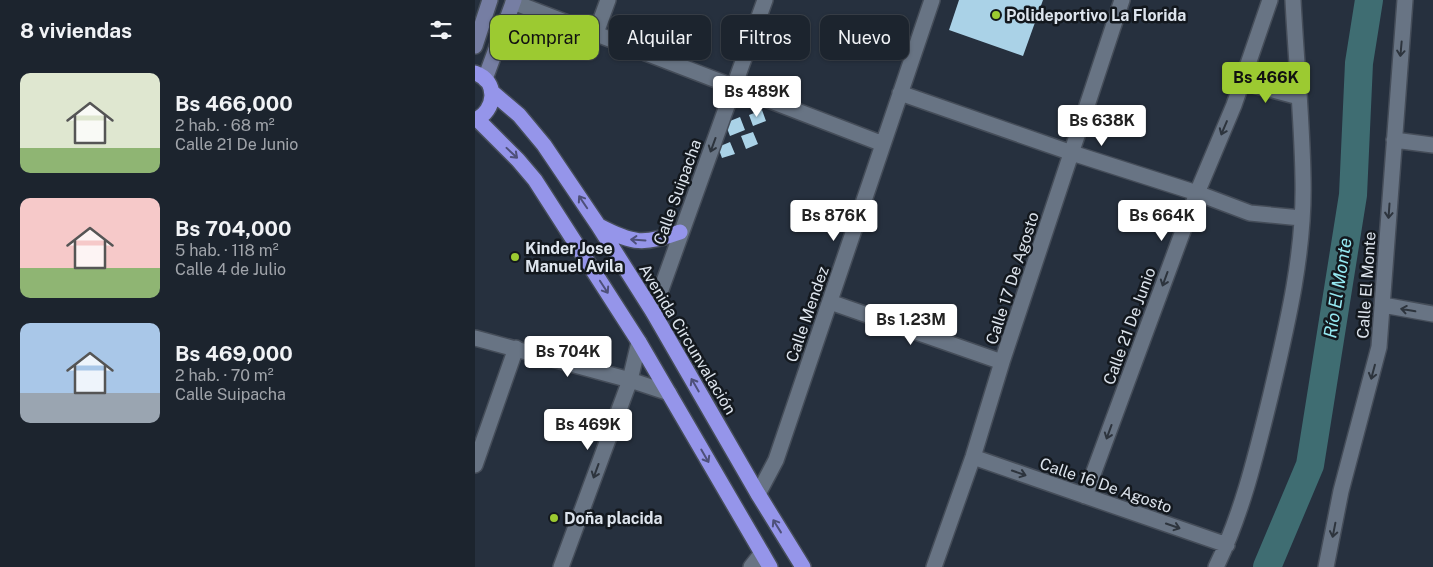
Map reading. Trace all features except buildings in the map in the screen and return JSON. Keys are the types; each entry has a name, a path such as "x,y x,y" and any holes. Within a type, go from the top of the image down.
{"highway":[{"path":"484,81 492,101 489,108 476,119 518,160 535,180 639,342 770,567"},
{"name":"Avenida Circunvalación","path":"484,81 519,116 544,145 598,225 653,312 758,494 803,567"},
{"path":"598,225 636,242 658,240 680,232"}],"street":[{"path":"475,46 491,0"},
{"path":"599,26 608,0"},
{"name":"Calle Suipacha","path":"653,312 680,232 765,0"},
{"name":"Calle Mendez","path":"758,494 776,460 932,0"},
{"name":"Calle 17 De Agosto","path":"934,567 973,457 1002,362 1122,0"},
{"name":"Calle 21 De Junio","path":"1085,496 1197,193 1235,105 1270,0"},
{"path":"1216,567 1227,545 1249,476 1284,337 1297,262 1303,179 1293,0"},
{"name":"Calle El Monte","path":"1326,567 1341,491 1379,347 1393,140 1405,0"},
{"path":"484,81 514,1 549,15"},
{"path":"599,35 883,144"},
{"path":"1242,82 1299,97"},
{"path":"899,93 1072,153 1197,193 1249,213 1301,218"},
{"path":"1393,140 1433,145"},
{"path":"830,302 1002,362"},
{"path":"1383,305 1433,314"},
{"path":"475,338 629,380 669,393"},
{"path":"561,567 629,380 639,342"},
{"path":"475,464 516,348"},
{"name":"Calle 16 De Agosto","path":"973,457 1227,545"},
{"path":"751,567 762,553"}],"waterway":[{"name":"Río El Monte","path":"1267,567 1310,465 1353,195 1359,63 1369,0"}],"place":[{"name":"Polideportivo La Florida","path":"996,15"},
{"name":"Kinder Jose Manuel Avila","path":"515,257"},
{"name":"Doña placida","path":"554,518"}]}
